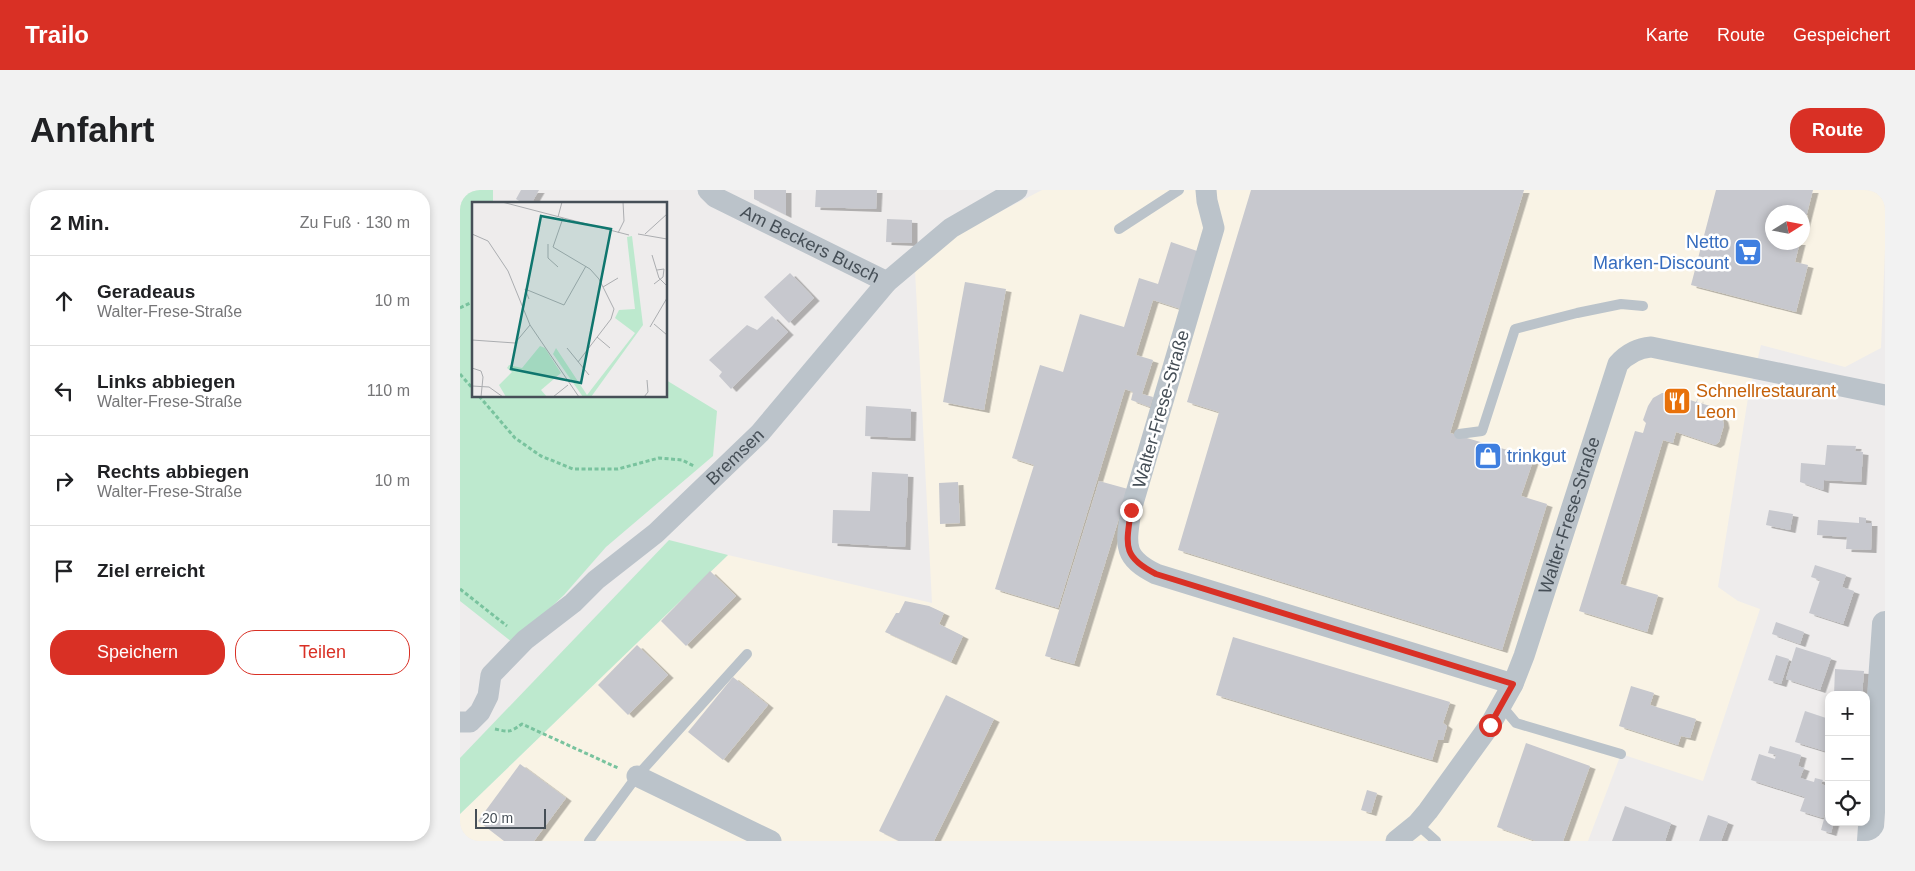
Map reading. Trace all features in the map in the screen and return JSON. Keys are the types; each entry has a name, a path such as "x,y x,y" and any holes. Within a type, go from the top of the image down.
{"street":[{"name":"Am Beckers Busch","path":"708,190 715,197 887,282"},
{"name":"Bremsen","path":"465,722 480,712 488,696 491,675 525,640 573,603 596,580 656,534 760,433 887,282 952,228 1018,190"},
{"name":"Walter-Frese-Straße","path":"1206,190 1214,228 1131,510 1128,535 1130,557 1140,566 1165,577 1513,684"},
{"name":"Walter-Frese-Straße","path":"1396,841 1417,824 1428,811 1490,725 1513,684 1524,656 1618,364 1633,352 1650,347 1885,395"},
{"path":"1870,841 1885,624"},
{"path":"637,776 771,841"}],"lane":[{"path":"1120,229 1179,190"},
{"path":"1458,434 1482,431 1515,329 1621,304 1643,306"},
{"path":"589,841 637,776 747,654"},
{"path":"1501,706 1516,723 1621,754"},
{"path":"1417,824 1436,841"}],"path":[{"path":"460,308 472,302"},
{"path":"460,374 472,388"},
{"path":"481,398 515,438 541,456 573,469 618,468 659,458 682,460 714,477"},
{"path":"460,589 525,640"},
{"path":"465,722 481,730 496,729 506,733 522,724 637,776"}],"shaded area":[{"path":"1042,190 1885,190 1881,348 1845,367 1761,345 1748,398 1718,587 1738,601 1760,609 1703,781 1621,754 1588,841 460,841 460,814 728,555 932,603 915,270 955,235"}],"green space":[{"path":"460,190 493,190 493,202 472,202 472,398 668,398 668,381 717,411 713,456 606,547 564,595 513,643 460,601"},
{"path":"669,540 728,555 460,814 460,758"}],"building":[{"path":"521,190 539,190 532,202 521,202 516,199"},
{"path":"754,190 786,190 786,215 754,199"},
{"path":"816,190 877,190 876,209 815,207"},
{"path":"1251,190 1524,190 1450,433 1534,458 1521,496 1547,504 1502,650 1178,550 1219,412 1187,402"},
{"name":"Netto Marken-Discount","path":"1716,190 1813,190 1809,205 1765,205 1765,250 1798,250 1795,262 1808,265 1796,312 1691,285"},
{"path":"887,219 912,220 912,243 886,242"},
{"path":"1171,242 1200,252 1184,310 1153,300 1136,355 1153,360 1142,394 1153,397 1150,407 1131,400 1133,392 1125,389 1058,608 995,589 1034,465 1012,458 1040,365 1063,372 1080,314 1124,327 1139,278 1158,284"},
{"path":"790,273 814,298 789,323 764,297"},
{"path":"965,282 1006,289 984,410 943,402"},
{"path":"772,316 788,332 731,389 719,376 722,372 709,360 747,325 757,330"},
{"path":"1662,393 1670,393 1696,402 1698,398 1697,402 1718,411 1724,425 1719,442 1715,445 1676,432 1673,443 1663,440 1620,584 1658,595 1647,632 1579,611 1635,431 1643,433 1646,423 1643,420 1648,406 1653,398"},
{"path":"866,406 911,409 910,438 865,436"},
{"path":"1827,445 1856,446 1855,451 1863,452 1861,482 1824,480 1823,490 1800,482 1801,463 1825,465"},
{"path":"872,472 908,474 905,547 832,543 833,510 870,511"},
{"path":"1099,481 1128,489 1074,664 1045,656"},
{"path":"958,482 960,523 940,524 939,483"},
{"path":"1769,510 1793,514 1790,530 1766,525"},
{"path":"1859,517 1866,518 1866,523 1872,523 1871,550 1846,549 1847,537 1817,535 1818,520 1859,523"},
{"path":"1815,565 1846,575 1842,587 1854,591 1843,624 1809,613 1820,580 1811,577"},
{"path":"710,571 736,596 686,646 661,621"},
{"path":"905,601 929,606 944,613 939,624 963,636 951,662 885,632"},
{"path":"1776,622 1804,632 1800,644 1772,634"},
{"path":"1233,637 1450,702 1443,723 1447,726 1443,740 1438,740 1432,760 1216,695"},
{"path":"637,645 668,675 628,715 598,685"},
{"path":"1796,647 1831,658 1820,690 1786,679"},
{"path":"1776,655 1789,659 1781,684 1768,680"},
{"path":"1835,669 1864,671 1862,691 1834,691"},
{"path":"733,677 768,705 723,760 688,732"},
{"path":"1631,686 1654,693 1650,705 1696,719 1690,738 1681,736 1678,745 1619,726"},
{"path":"946,695 994,719 934,841 899,841 879,831"},
{"path":"1805,711 1825,718 1825,751 1795,742"},
{"path":"1526,743 1590,766 1563,841 1536,841 1497,827"},
{"path":"1770,746 1801,755 1798,766 1804,768 1800,778 1814,782 1815,778 1823,780 1821,784 1825,786 1825,813 1823,818 1800,811 1805,797 1751,780 1759,754 1775,759 1776,755 1768,753"},
{"path":"520,764 566,798 534,841 504,841 478,821"},
{"path":"1367,790 1377,793 1371,813 1361,810"},
{"path":"1625,806 1671,823 1665,841 1612,841"},
{"path":"1708,815 1728,822 1721,841 1699,841"},
{"path":"1825,815 1825,826 1833,826 1831,833 1821,830"}],"place":[{"name":"Netto Marken-Discount","path":"1748,252"},
{"name":"Schnellrestaurant Leon","path":"1677,401"},
{"name":"trinkgut","path":"1488,456"}],"route":[{"path":"1131,510 1128,535 1130,557 1140,566 1156,574 1513,684 1490,725"}]}
